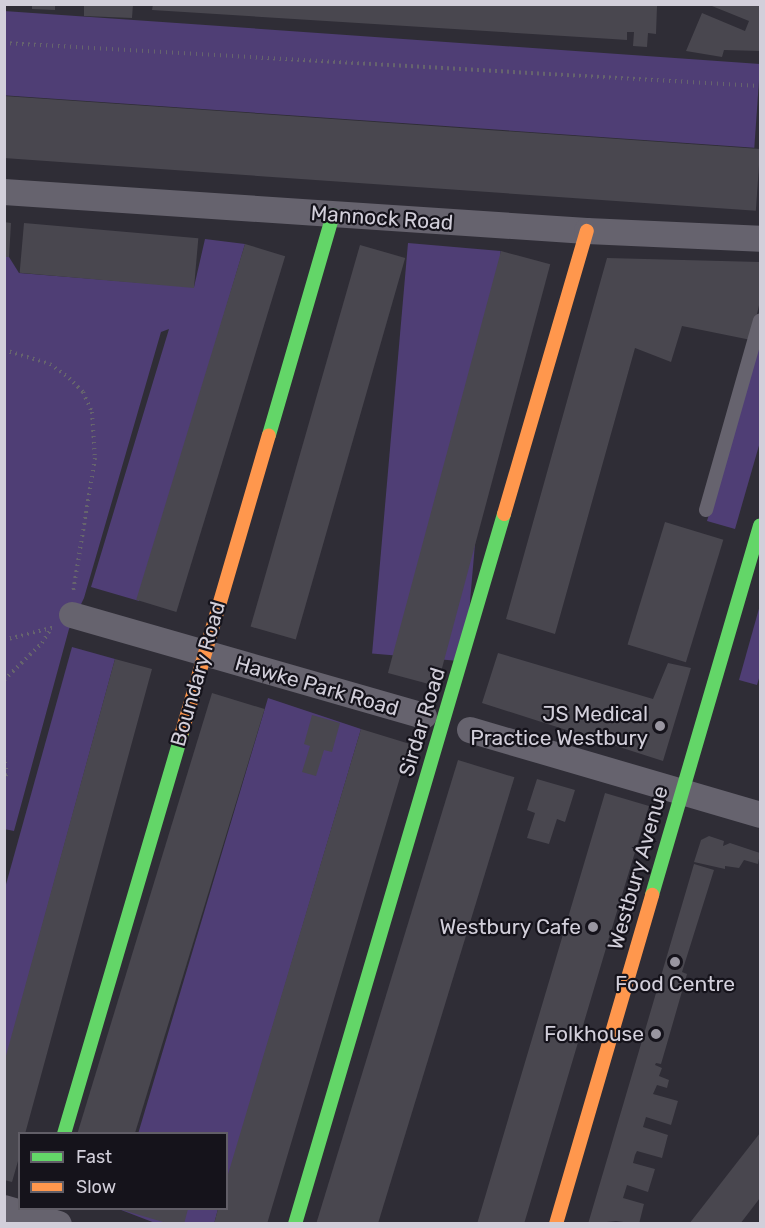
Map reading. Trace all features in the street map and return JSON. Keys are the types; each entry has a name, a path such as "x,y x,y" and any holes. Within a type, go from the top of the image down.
{"street":[{"name":"Mannock Road","path":"4,192 586,231 760,239"},
{"name":"Boundary Road","path":"65,1132 333,215"},
{"name":"Sirdar Road","path":"296,1224 586,231"},
{"name":"Westbury Avenue","path":"556,1224 760,525"},
{"name":"Hawke Park Road","path":"72,615 424,717"},
{"path":"470,730 760,815"},
{"path":"4,1208 44,1218"}],"lane":[{"path":"706,510 760,321"}],"path":[{"path":"4,43 760,86"},
{"path":"4,350 50,364 83,392 92,412 95,458 73,592 78,602 72,615 67,622 50,629 4,640"},
{"path":"4,680 42,643 50,629"},
{"path":"4,756 7,774 4,776"}],"shaded area":[{"path":"4,11 760,64 754,148 4,95"},
{"path":"205,239 245,244 139,601 91,587 169,329 161,332 84,598 69,629 14,831 4,829 4,257 9,257 19,273 194,287"},
{"path":"408,243 501,251 465,662 372,653"},
{"path":"760,339 760,442 735,529 707,521"},
{"path":"760,605 760,675 757,685 739,680"},
{"path":"72,647 115,659 5,1063 5,888"},
{"path":"268,698 361,729 228,1178 228,1132 139,1132"},
{"path":"121,1210 218,1210 214,1224 155,1223"}],"building":[{"path":"32,4 55,4 55,10 32,9"},
{"path":"84,4 133,4 132,18 84,16"},
{"path":"153,4 628,4 657,6 656,34 648,33 647,47 633,46 634,32 627,32 627,40 152,10"},
{"path":"707,4 760,4 760,51 724,50 722,57 686,51 702,13 745,31 749,21"},
{"path":"4,96 760,149 756,211 4,158"},
{"path":"4,222 11,223 9,257 4,257"},
{"path":"24,223 198,238 194,288 20,273"},
{"path":"245,244 285,256 176,612 136,600"},
{"path":"360,245 405,258 296,640 251,627"},
{"path":"501,251 550,264 437,686 388,673"},
{"path":"607,258 760,262 760,301 751,340 682,326 671,362 635,348 555,634 506,619"},
{"path":"665,522 723,540 686,662 628,644"},
{"path":"498,653 653,699 668,663 691,668 663,761 482,703"},
{"path":"115,659 152,669 26,1132 18,1132 18,1161 12,1182 4,1180 4,1063"},
{"path":"212,693 265,709 135,1132 78,1132"},
{"path":"312,715 340,723 332,752 324,750 316,776 302,772 310,746 304,744"},
{"path":"361,729 410,744 267,1224 214,1224 218,1210 228,1210 228,1174"},
{"path":"458,760 514,777 378,1224 316,1223"},
{"path":"537,779 575,790 565,822 557,819 549,844 527,838 535,813 527,810"},
{"path":"605,793 649,806 524,1224 477,1224"},
{"path":"709,836 724,841 723,846 730,843 760,853 758,864 744,860 739,868 725,866 725,869 694,862 701,840"},
{"path":"694,864 714,870 682,972 687,974 661,1064 656,1063 655,1065 662,1068 659,1076 669,1080 667,1088 657,1085 653,1094 678,1101 671,1125 646,1117 643,1127 668,1135 662,1158 637,1151 635,1155 633,1163 655,1169 648,1192 627,1185 623,1198 644,1204 639,1224 616,1221 588,1224"},
{"path":"760,1133 760,1198 740,1224 689,1224"},
{"path":"122,1210 188,1210 184,1224 170,1224"}],"traffic: fast":[{"path":"269,435 333,215"},
{"path":"295,1224 504,514"},
{"path":"652,895 760,525"},
{"path":"65,1132 182,732"}],"traffic: slow":[{"path":"504,514 587,231"},
{"path":"182,732 269,435"},
{"path":"556,1224 652,895"}],"place":[{"name":"JS Medical Practice Westbury","path":"660,726"},
{"name":"Westbury Cafe","path":"593,927"},
{"name":"Food Centre","path":"675,962"},
{"name":"Folkhouse","path":"656,1034"}]}
